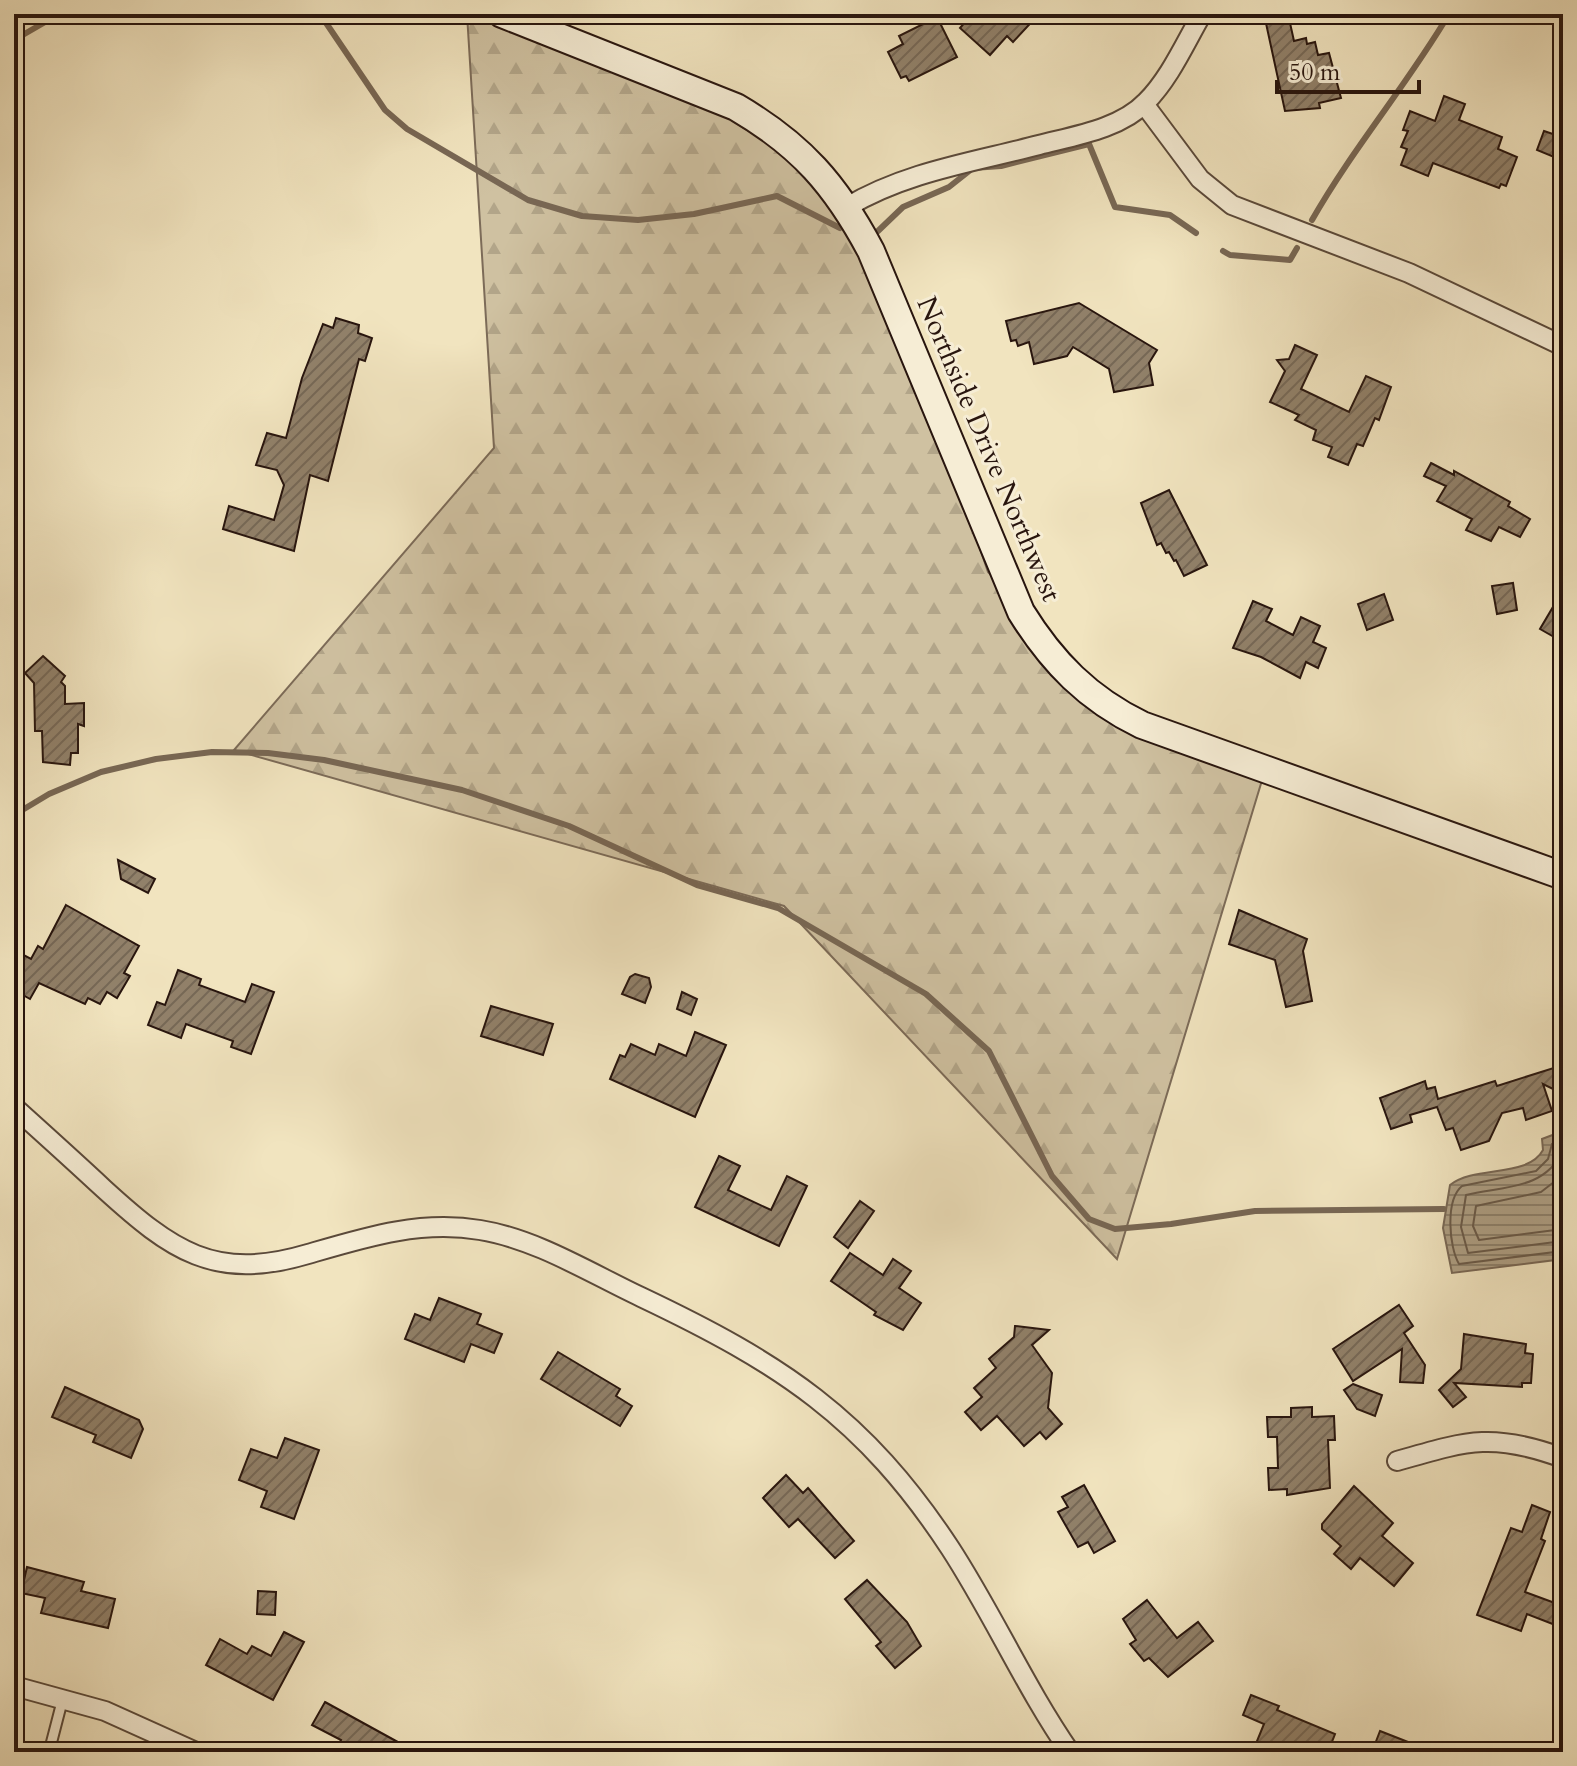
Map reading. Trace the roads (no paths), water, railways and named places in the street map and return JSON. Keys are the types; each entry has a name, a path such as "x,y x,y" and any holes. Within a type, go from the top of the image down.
{"street":[{"name":"Northside Drive Northwest","path":"502,14 736,107 798,149 847,207 871,251 1021,612 1067,674 1104,704 1142,725 1563,876"},
{"path":"847,207 898,181 1079,135 1123,119 1144,104 1202,14"},
{"path":"1144,104 1200,179 1232,205 1409,273 1563,346"},
{"path":"14,1107 145,1226 191,1254 228,1264 261,1265 402,1229 444,1226 481,1230 548,1253 713,1331 765,1360 844,1420 912,1493 952,1551 1070,1752"},
{"path":"1397,1461 1466,1441 1500,1440 1563,1458"},
{"path":"14,1686 63,1698 147,1727 196,1752"}],"lane":[{"path":"49,1752 63,1698"}],"water":[{"path":"1563,1131 1563,1259 1452,1273 1443,1228 1450,1185 1473,1175 1526,1164 1536,1159 1543,1150 1542,1139"}],"waterway":[{"path":"14,40 59,14"},
{"path":"320,14 385,110 407,129 528,200 582,216 638,220 694,214 777,196 840,228"},
{"path":"1312,220 1449,14"},
{"path":"878,231 903,207 949,187 973,168 1001,166 1089,144 1115,207 1170,215 1196,233"},
{"path":"1223,251 1230,255 1290,260 1297,248"},
{"path":"14,815 49,794 101,772 156,759 212,752 268,753 324,760 462,790 569,826 697,885 778,908 926,994 989,1051 1052,1176 1089,1219 1115,1229 1255,1211 1444,1209"}]}
